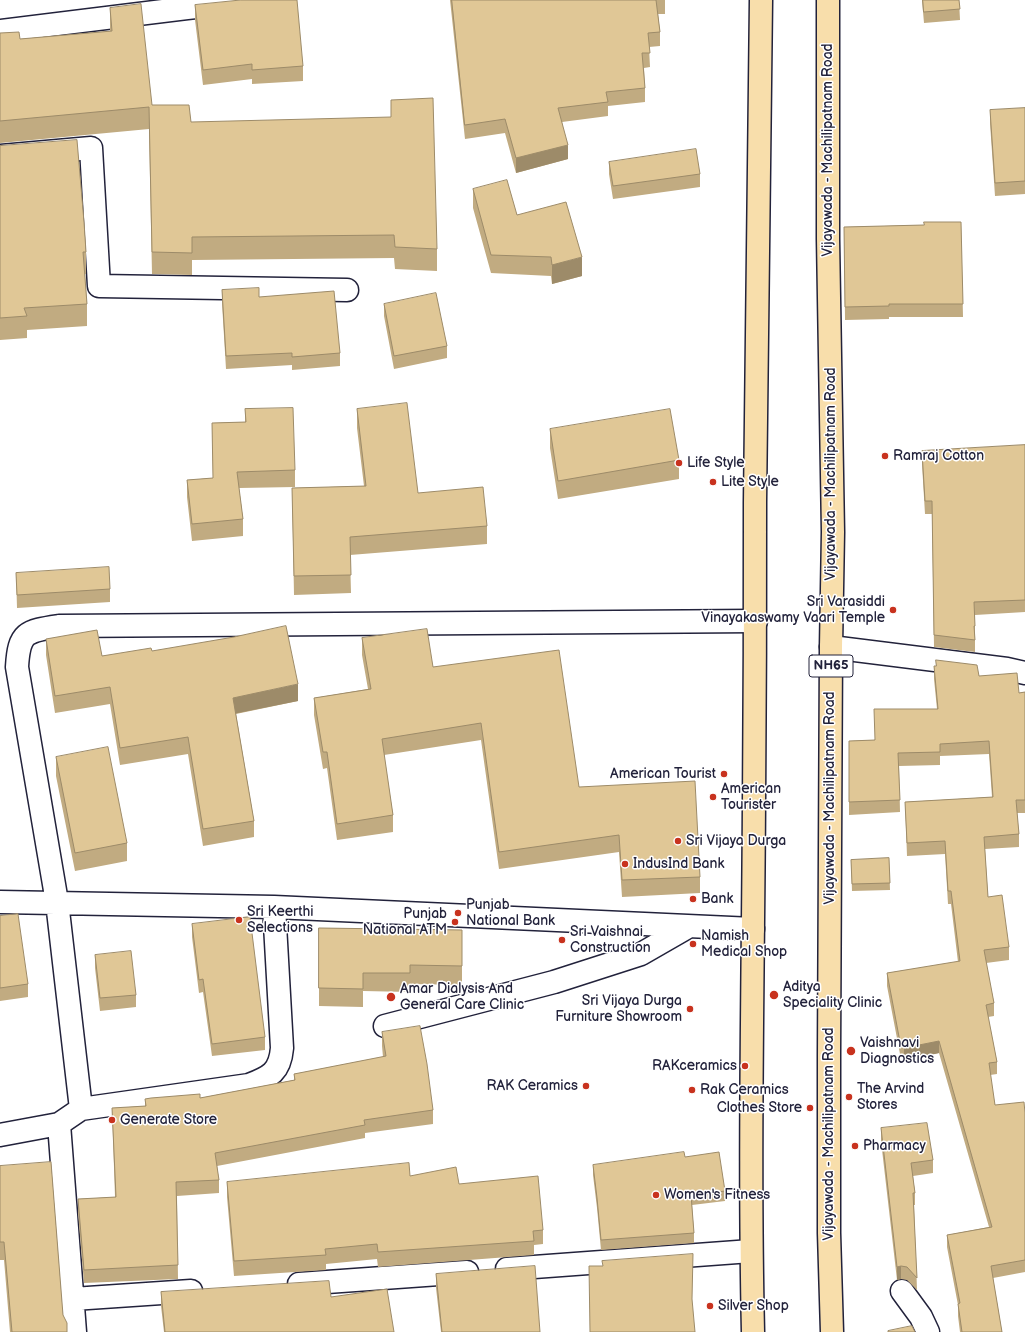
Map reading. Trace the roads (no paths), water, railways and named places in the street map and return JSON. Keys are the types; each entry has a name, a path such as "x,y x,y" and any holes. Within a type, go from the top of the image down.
{"highway":[{"path":"753,1332 751,1251 751,1076 756,620 755,505 761,0"},
{"name":"Vijayawada - Machilipatnam Road","path":"828,0 828,239 833,532 829,1069 832,1332"}],"street":[{"path":"0,31 187,4 258,0"},
{"path":"0,156 91,148 99,286 347,290"},
{"path":"81,1109 57,902 9,668 24,637 35,630 59,626 756,620"},
{"path":"831,647 1007,669 1025,673"},
{"path":"0,902 274,907 753,929"},
{"path":"0,1135 59,1124 81,1109 249,1085 266,1078 276,1069 281,1060 282,1048 274,907"},
{"path":"385,1026 554,982 641,954 688,927"},
{"path":"59,1124 75,1332"},
{"path":"278,1285 751,1251"},
{"path":"73,1299 207,1290"},
{"path":"902,1291 921,1317 928,1332"}],"place":[{"name":"Ramraj Cotton","path":"885,456"},
{"name":"Life Style","path":"679,463"},
{"name":"Lite Style","path":"713,482"},
{"name":"Sri Varasiddi Vinayakaswamy Vaari Temple","path":"893,610"},
{"name":"American Tourist","path":"724,774"},
{"name":"American Tourister","path":"713,797"},
{"name":"Sri Vijaya Durga","path":"678,841"},
{"name":"IndusInd Bank","path":"625,864"},
{"name":"Bank","path":"693,899"},
{"name":"Punjab National Bank","path":"458,913"},
{"name":"Sri Keerthi Selections","path":"239,920"},
{"name":"Punjab National ATM","path":"455,922"},
{"name":"Sri Vaishnai Construction","path":"562,940"},
{"name":"Namish Medical Shop","path":"693,944"},
{"name":"Aditya Speciality Clinic","path":"774,995"},
{"name":"Amar Dialysis And General Care Clinic","path":"391,997"},
{"name":"Sri Vijaya Durga Furniture Showroom","path":"690,1009"},
{"name":"Vaishnavi Diagnostics","path":"851,1051"},
{"name":"RAKceramics","path":"745,1066"},
{"name":"RAK Ceramics","path":"586,1086"},
{"name":"Rak Ceramics","path":"692,1090"},
{"name":"The Arvind Stores","path":"849,1097"},
{"name":"Clothes Store","path":"810,1108"},
{"name":"Generate Store","path":"112,1120"},
{"name":"Pharmacy","path":"855,1146"},
{"name":"Women's Fitness","path":"656,1195"},
{"name":"Silver Shop","path":"710,1306"}]}
